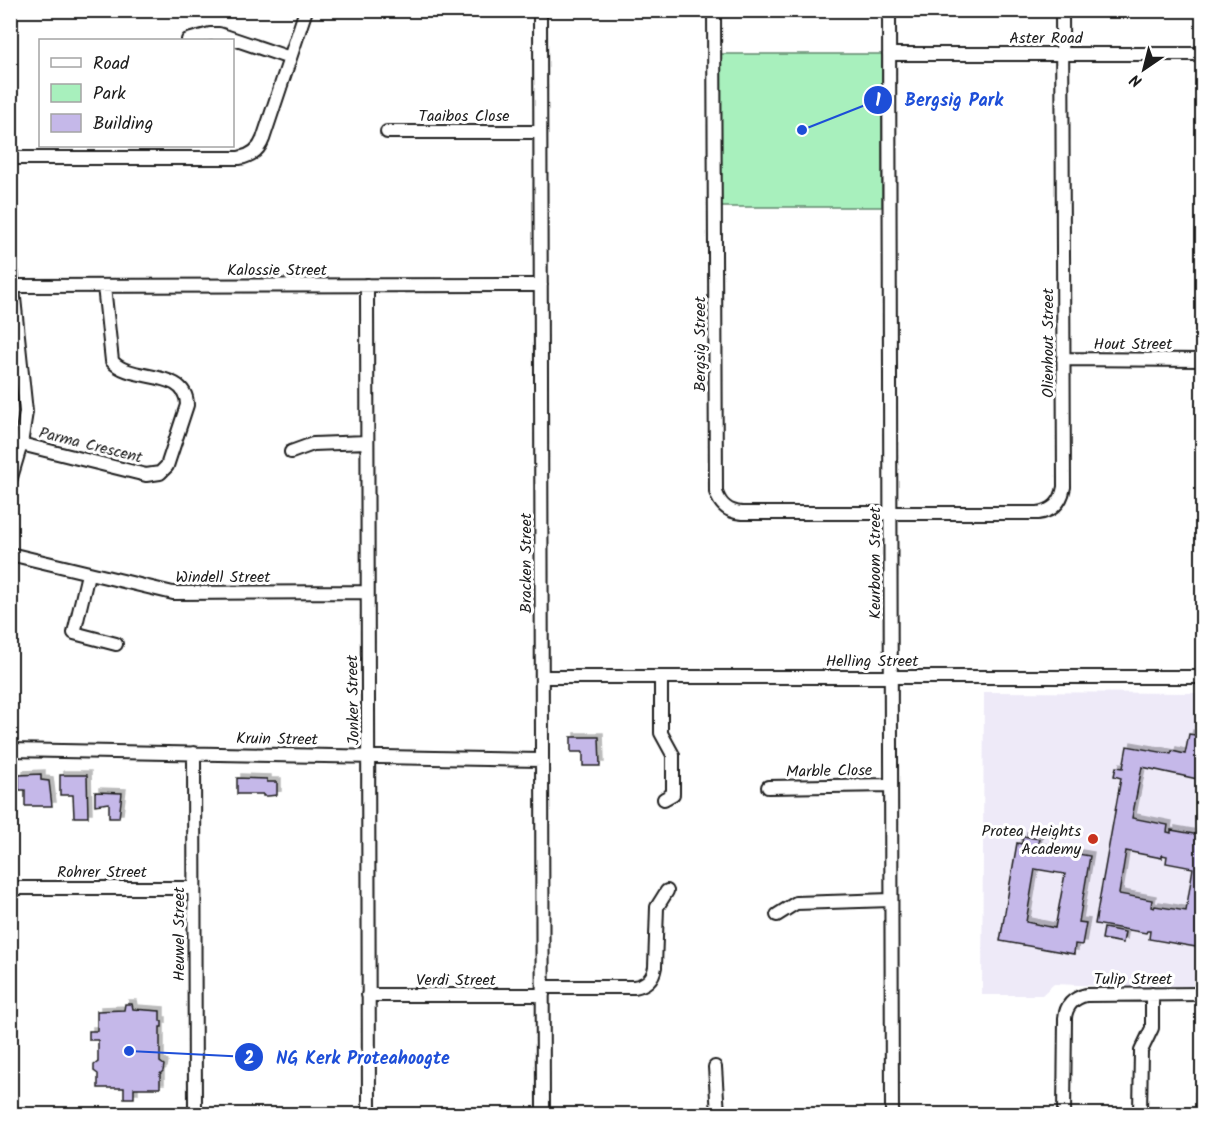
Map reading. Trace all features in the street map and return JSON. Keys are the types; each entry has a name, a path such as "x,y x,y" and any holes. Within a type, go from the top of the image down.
{"street":[{"path":"10,158 70,152 239,158 250,155 263,139 306,10"},
{"name":"Bracken Street","path":"540,10 543,1114"},
{"name":"Bergsig Street","path":"714,10 717,496 726,508 742,513 890,513"},
{"name":"Keurboom Street","path":"889,10 892,1114"},
{"name":"Olienhout Street","path":"890,513 1038,513 1055,507 1061,498 1064,488 1062,10"},
{"path":"192,39 219,34 234,39"},
{"path":"234,39 290,58"},
{"name":"Aster Road","path":"889,54 1203,54"},
{"name":"Taaibos Close","path":"387,132 540,132"},
{"path":"10,260 26,412 21,444 10,481"},
{"name":"Jonker Street","path":"367,285 369,1114"},
{"name":"Kalossie Street","path":"14,286 541,285"},
{"name":"Parma Crescent","path":"21,444 146,475 160,472 167,466 187,405 186,396 176,384 122,369 112,361 104,286"},
{"name":"Hout Street","path":"1063,359 1203,360"},
{"path":"291,452 312,444 367,441"},
{"name":"Windell Street","path":"10,554 173,593 367,592"},
{"path":"88,574 74,633 116,644"},
{"name":"Helling Street","path":"542,677 1203,676"},
{"path":"661,678 661,733 673,755 673,794 664,799"},
{"name":"Kruin Street","path":"10,750 542,760"},
{"name":"Heuwel Street","path":"194,753 195,1114"},
{"name":"Marble Close","path":"768,787 891,785"},
{"name":"Rohrer Street","path":"10,888 194,888"},
{"name":"Verdi Street","path":"368,995 543,991 634,987 646,983 653,975 655,967 657,907 667,891"},
{"path":"777,915 796,903 891,900"},
{"path":"1140,1112 1141,1051 1152,1028 1152,994"},
{"name":"Tulip Street","path":"1064,1114 1065,1018 1070,1003 1086,995 1203,994"},
{"path":"715,1067 718,1114"}],"shaded area":[{"name":"Protea Heights Academy","path":"984,692 1202,693 1202,986 1129,987 1054,984 1042,995 982,995"}],"green space":[{"path":"721,54 882,54 882,207 721,207"}],"building":[{"name":"Protea Heights Academy","path":"1189,734 1202,735 1202,780 1142,767 1132,818 1168,825 1167,832 1171,833 1171,830 1199,835 1202,818 1202,948 1149,939 1150,931 1146,933 1095,924 1121,778 1114,776 1116,767 1123,768 1127,746 1171,754 1172,751 1185,754","holes":["1126,851 1162,858 1162,855 1167,856 1166,863 1193,868 1186,911 1155,906 1154,908 1151,907 1152,900 1119,894"]},
{"path":"571,737 599,737 600,766 583,766 583,752 571,752"},
{"path":"41,774 41,780 49,781 52,806 25,806 25,790 19,790 19,775"},
{"path":"10,775 14,775 14,786 10,786"},
{"path":"60,775 87,775 88,817 74,817 73,795 60,795"},
{"path":"237,778 267,779 267,782 277,782 277,795 237,794"},
{"path":"95,792 122,793 119,818 109,818 109,803 95,805"},
{"name":"Protea Heights Academy","path":"1023,836 1039,839 1037,847 1090,856 1079,922 1086,923 1082,945 1075,944 1074,954 1000,941 1017,843 1022,844","holes":["1035,869 1065,874 1055,928 1026,922"]},
{"path":"1104,928 1125,932 1123,943 1102,939"},
{"path":"125,1004 132,1004 133,1009 160,1011 160,1021 162,1021 160,1062 164,1065 160,1074 160,1088 134,1088 134,1098 124,1098 124,1088 98,1088 98,1074 94,1071 94,1065 98,1062 98,1040 89,1040 89,1031 97,1031 97,1011 124,1010"}],"place":[{"name":"Bergsig Park","path":"802,130"},
{"name":"Protea Heights Academy","path":"1093,839"},
{"name":"NG Kerk Proteahoogte","path":"129,1051"}]}
